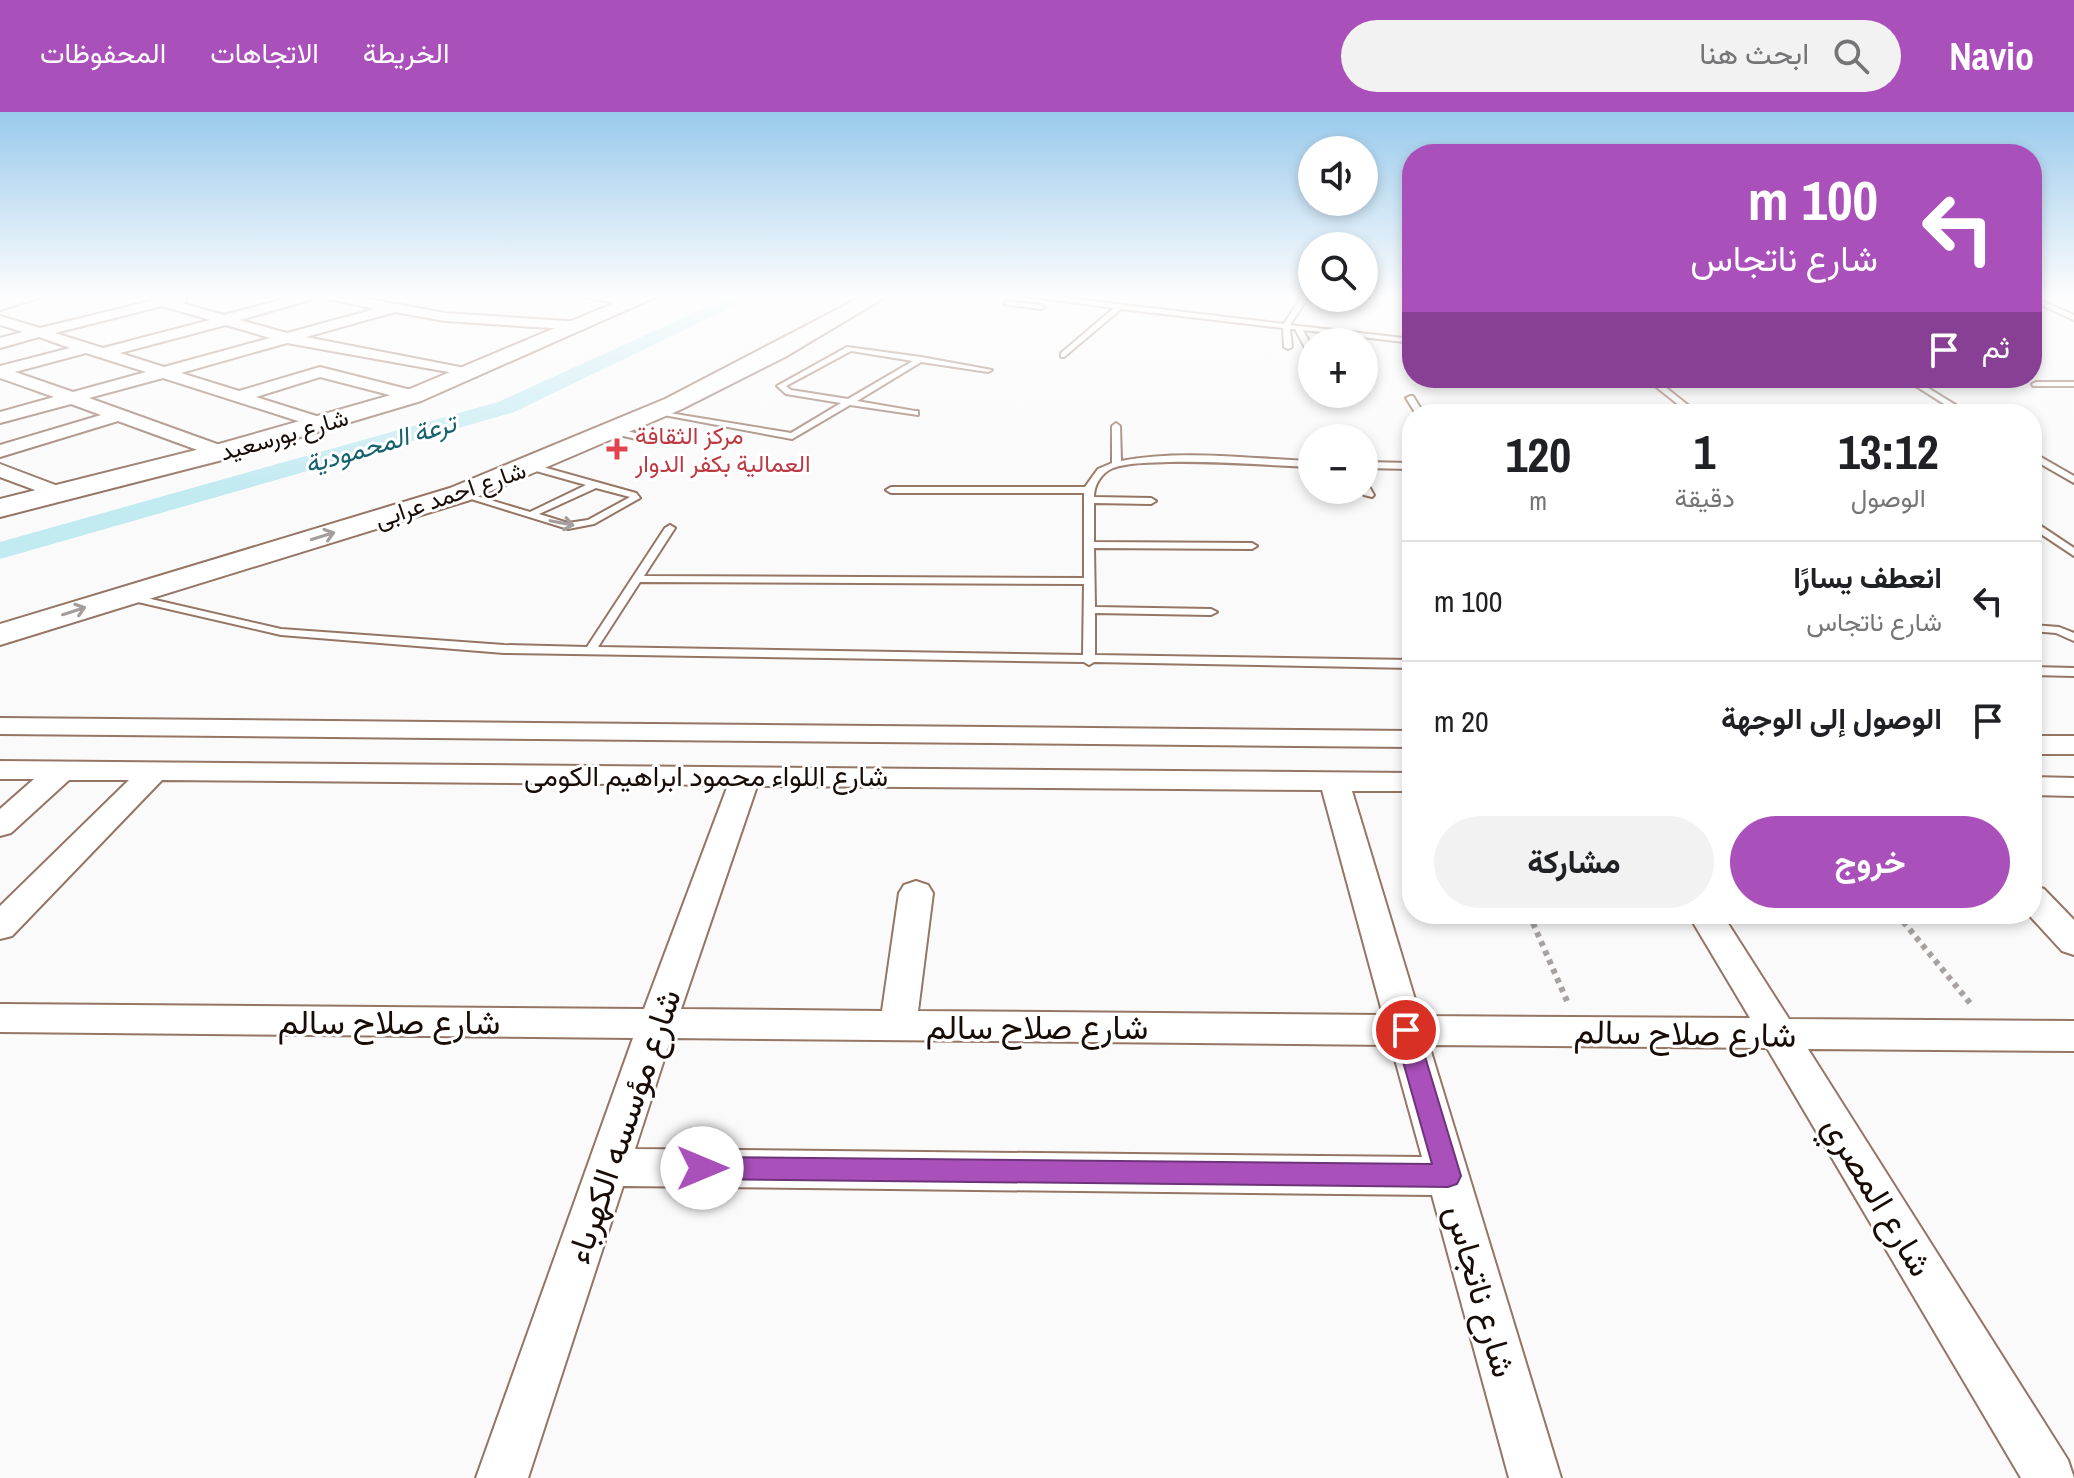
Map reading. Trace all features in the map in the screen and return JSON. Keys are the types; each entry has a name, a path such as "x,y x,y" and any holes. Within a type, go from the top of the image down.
{"main road":[{"name":"شارع بورسعيد","path":"0,508 323,424 413,396 503,360"},
{"name":"شارع احمد عرابى","path":"0,614 87,584 445,480 548,443 653,398 724,360"},
{"name":"شارع احمد عرابى","path":"0,635 460,494 617,432 656,426 767,360"}],"street":[{"path":"0,371 43,360"},
{"path":"123,360 323,424"},
{"path":"139,365 159,360"},
{"path":"0,418 207,360"},
{"path":"213,389 304,360"},
{"path":"395,360 470,374"},
{"path":"0,371 221,452"},
{"path":"238,397 314,372 413,396"},
{"path":"284,395 338,376"},
{"path":"0,391 30,383"},
{"path":"0,451 119,415"},
{"path":"0,470 59,493"},
{"path":"0,726 1402,739"},
{"path":"2042,745 2074,745"},
{"name":"شارع اللواء محمود ابراهيم الكومى","path":"0,770 1402,782"},
{"path":"0,826 61,771"},
{"path":"0,927 155,771"},
{"name":"شارع مؤسسه الكهرباء","path":"502,1478 657,1024 746,776"},
{"name":"شارع ناتجاس","path":"1334,781 1535,1478"},
{"path":"2042,786 2074,787"},
{"path":"898,1026 916,893"},
{"path":"2042,908 2074,942"},
{"name":"شارع المصري","path":"1711,924 2050,1478"},
{"name":"شارع صلاح سالم","path":"0,1018 2074,1036"},
{"path":"609,1167 1448,1176"}],"lane":[{"path":"826,360 781,386 789,392 915,413"},
{"path":"656,426 784,436 803,432 920,360"},
{"path":"926,360 988,370"},
{"path":"2042,384 2074,384"},
{"path":"1662,388 1682,404"},
{"path":"1923,388 1950,404"},
{"path":"1410,398 1414,404"},
{"path":"1116,426 1117,465"},
{"path":"1089,661 1089,495 1101,473 1117,465 1163,461 1298,464"},
{"path":"2042,461 2074,480"},
{"path":"1378,465 1402,466"},
{"path":"460,494 576,526 591,522 635,498 532,467"},
{"path":"530,515 596,484"},
{"path":"891,490 1089,495 1151,501"},
{"path":"590,651 670,528"},
{"path":"2042,530 2074,553"},
{"path":"1089,545 1252,546"},
{"path":"637,579 1089,581"},
{"path":"124,596 281,632 504,649 1402,664"},
{"path":"1089,610 1211,612"},
{"path":"2042,629 2059,630 2074,638"},
{"path":"2042,671 2074,672"}],"path":[{"path":"1533,924 1581,1032"},
{"path":"1905,924 1997,1036"}],"waterway":[{"name":"ترعة المحمودية","path":"0,551 506,407 608,360"}],"place":[{"name":"مركز الثقافة العمالية بكفر الدوار","path":"617,449"}],"route":[{"path":"702,1168 1448,1176 1406,1030"}]}
